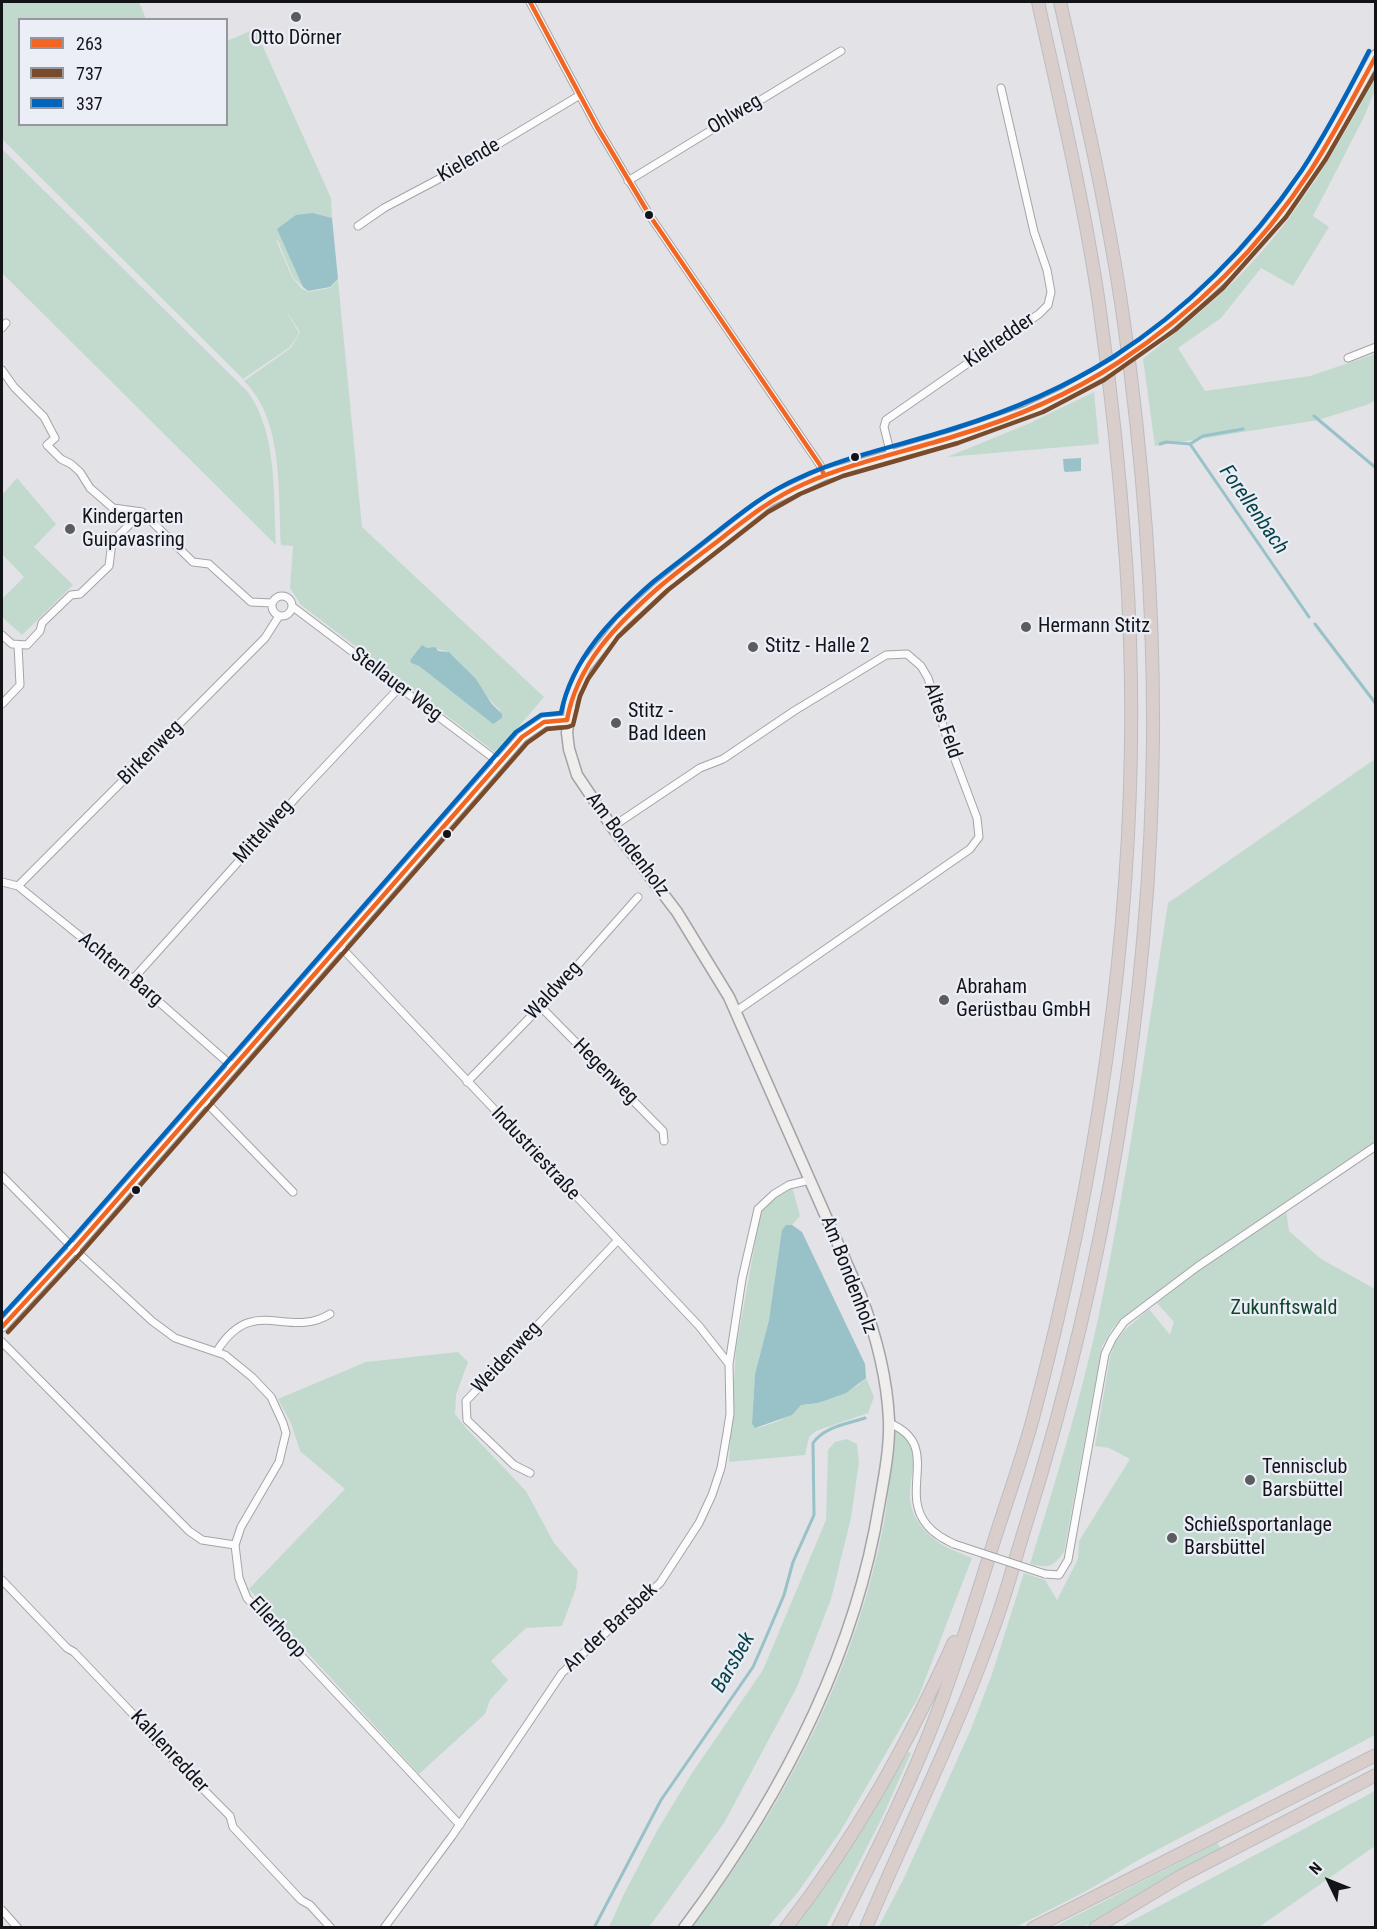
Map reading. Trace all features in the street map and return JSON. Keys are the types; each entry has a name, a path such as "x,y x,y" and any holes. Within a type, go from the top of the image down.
{"highway":[{"path":"838,1928 896,1812 938,1712 1032,1421 1086,1191 1103,1084 1121,937 1131,744 1126,566 1117,447 1098,300 1065,124 1038,2"},
{"path":"866,1928 923,1802 993,1631 1048,1454 1096,1259 1124,1098 1136,1012 1150,824 1153,738 1149,577 1139,447 1124,319 1093,148 1060,2"},
{"path":"786,1928 848,1842 884,1784 934,1685 981,1580"},
{"path":"1033,1928 1376,1755"},
{"path":"1095,1928 1181,1876 1376,1775"},
{"path":"857,1928 885,1883"}],"main road":[{"name":"Am Bondenholz","path":"684,1928 754,1828 802,1739 848,1632 864,1576 884,1476 889,1423 886,1384 868,1314 729,997 677,912 612,827 577,775 569,749 567,720 571,700 585,668 604,642 643,601 769,501 825,475 957,436 1026,412 1064,394 1118,363 1158,334 1204,297 1260,238 1305,177 1341,121 1376,55"}],"street":[{"path":"530,2 628,181 825,475"},
{"name":"Ohlweg","path":"628,181 841,51"},
{"name":"Kielredder","path":"891,455 884,427 886,420 1039,314 1048,305 1051,292 1047,270 1034,232 1001,88"},
{"name":"Kielende","path":"358,226 384,208 452,172 579,95"},
{"path":"1348,358 1376,347"},
{"path":"2,370 14,387 44,417 55,438 47,445 80,472 90,488 112,508 141,512 193,562 209,564 251,602 272,603 273,611 279,616 290,613 293,607"},
{"path":"2,636 12,645 27,645 40,631 42,622 71,595 80,594 109,566 112,542 141,512"},
{"name":"Stellauer Weg","path":"272,603 281,595 287,596 292,601 293,607 500,763"},
{"name":"Birkenweg","path":"18,886 265,638 279,616"},
{"path":"2,704 20,685 18,645"},
{"name":"Altes Feld","path":"612,827 700,768 723,759 794,711 886,655 907,654 921,666 928,678 948,741 977,818 979,837 970,849 735,1012"},
{"name":"Mittelweg","path":"133,979 316,775 399,688"},
{"path":"2,1327 74,1249 522,737 544,722 567,720"},
{"name":"Achtern Barg","path":"2,882 18,886 133,979 233,1067"},
{"name":"Waldweg","path":"467,1082 540,1006 638,897"},
{"name":"Industriestraße","path":"339,945 699,1326 729,1364"},
{"name":"Hegenweg","path":"540,1006 663,1131 664,1141"},
{"path":"204,1100 293,1192"},
{"path":"889,1423 908,1434 914,1442 918,1456 916,1493 921,1517 934,1532 954,1544 1045,1574 1059,1575 1068,1560 1105,1354 1124,1322 1197,1267 1376,1146"},
{"path":"2,1176 74,1249 152,1321 175,1338 217,1351 235,1362 270,1397 286,1433 279,1462 241,1527 234,1545 202,1540 189,1531 2,1342"},
{"name":"An der Barsbek","path":"384,1928 460,1825 562,1673 660,1583 699,1523 712,1495 727,1433 730,1414 729,1364 742,1280 758,1209 774,1194 789,1185 810,1180"},
{"name":"Weidenweg","path":"530,1473 514,1466 467,1420 466,1401 617,1241"},
{"path":"217,1351 239,1325 252,1321 310,1322 330,1314"},
{"name":"Ellerhoop","path":"234,1545 239,1578 248,1598 460,1825"},
{"name":"Kahlenredder","path":"2,1580 147,1729 151,1737 183,1771 230,1816 233,1827 300,1899 310,1905 331,1928"},
{"path":"2,1910 18,1928"}],"green space":[{"path":"2,2 139,2 146,18 18,18 18,126 228,126 228,41 255,29 331,198 332,218 313,213 283,239 303,287 293,277 276,240 292,277 301,288 308,292 330,288 338,280 362,527 544,697 496,753 301,605 290,588 293,546 281,545 279,480 272,436 257,397 244,381 291,348 300,332 285,309 299,333 290,347 243,379 2,139","holes":["427,648 443,650 464,666 487,697 500,710 493,724 419,666 411,663 413,656"]},
{"path":"1375,78 1375,90 1364,117 1313,216 1329,227 1293,286 1261,268 1221,318 1178,348 1205,391 1310,376 1375,354 1375,401 1318,420 1155,446 1143,359 1229,286 1280,230 1331,156"},
{"path":"2,149 248,392 265,427 269,446 274,486 276,545 2,273"},
{"path":"1094,392 1099,444 947,457 1028,424"},
{"path":"17,478 56,524 34,547 73,585 22,635 2,617 2,599 24,577 2,554 2,495"},
{"path":"1375,759 1375,1143 1195,1265 1122,1318 1112,1329 1102,1346 1064,1552 1050,1566 1030,1564 1075,1412 1098,1319 1127,1164 1168,903"},
{"path":"792,1187 800,1216 792,1225 786,1225 769,1320 755,1374 752,1424 757,1428 775,1422 791,1414 801,1405 818,1403 857,1386 866,1378 874,1397 868,1413 816,1431 809,1437 805,1455 729,1462 736,1349 761,1210 777,1195"},
{"name":"Zukunftswald","path":"1286,1210 1289,1231 1321,1259 1375,1289 1375,1735 1016,1927 878,1928 904,1878 971,1729 992,1674 1024,1573 1045,1580 1057,1600 1078,1559 1079,1541 1130,1459 1109,1448 1095,1446 1110,1357 1116,1341 1149,1309 1170,1335 1174,1322 1157,1303 1198,1271"},
{"path":"458,1352 468,1362 456,1395 455,1414 526,1491 554,1543 578,1571 576,1588 562,1626 526,1628 491,1661 508,1680 490,1700 485,1714 419,1774 249,1589 345,1489 300,1451 291,1423 278,1399 366,1362"},
{"path":"899,1432 912,1449 914,1458 911,1505 921,1526 942,1544 972,1558 918,1698 840,1832 798,1892 768,1927 692,1928 756,1835 785,1786 812,1736 835,1684 855,1632 871,1578 884,1522 893,1436"},
{"path":"847,1439 857,1444 859,1462 851,1518 831,1599 797,1687 724,1823 649,1927 609,1927 658,1829 692,1773 763,1670 826,1520 828,1450 835,1442"},
{"path":"908,1752 911,1753 881,1820 826,1927 793,1928 864,1828"},
{"path":"1375,1791 1375,1846 1259,1927 1120,1927"},
{"path":"1217,1843 1222,1849 1084,1927 1052,1928"}],"water":[{"path":"313,213 332,218 338,279 330,287 308,291 303,287 277,229 296,215"},
{"path":"1081,458 1081,471 1064,471 1063,459"},
{"path":"422,645 449,652 476,679 491,703 502,714 502,718 493,724 419,666 411,663 410,660"},
{"path":"786,1225 792,1225 802,1232 865,1364 866,1378 846,1393 818,1403 801,1405 792,1415 755,1428 752,1424 755,1374 769,1320 782,1230"}],"waterway":[{"path":"1314,416 1376,468"},
{"path":"1190,444 1203,436 1243,429"},
{"name":"Forellenbach","path":"1160,444 1166,442 1190,444 1309,617"},
{"name":"Forellenbach","path":"1315,624 1376,704"},
{"name":"Barsbek","path":"594,1928 661,1800 753,1667 784,1595 793,1562 814,1515 813,1443 823,1433 865,1418"}],"transit line":[{"name":"263","path":"530,2 597,127 650,216 820,465 824,475"},
{"name":"337","path":"2,1316 68,1244 516,732 541,715 561,713 566,693 584,657 609,625 653,582 744,511 787,484 837,463 955,428 1016,406 1075,379 1141,338 1193,296 1217,273 1283,197 1337,112 1369,51"},
{"name":"263","path":"567,720 572,700 589,663 614,631 665,582 770,502 804,484 841,469 936,442 1040,405 1100,374 1174,322 1225,276 1292,198 1328,142 1376,56"},
{"name":"737","path":"8,1332 80,1254 527,743 547,729 573,725 580,696 588,679 618,637 668,590 768,512 800,494 843,476 958,443 1043,412 1104,380 1175,330 1223,288 1286,217 1326,159 1376,72"},
{"name":"263","path":"2,1327 74,1249 522,737 544,722 567,720"}],"place":[{"name":"Otto Dörner","path":"296,17"},
{"name":"Kindergarten Guipavasring","path":"70,529"},
{"name":"Hermann Stitz","path":"1026,627"},
{"name":"Stitz - Halle 2","path":"753,647"},
{"name":"Stitz - Bad Ideen","path":"616,723"},
{"name":"Abraham Gerüstbau GmbH","path":"944,1000"},
{"name":"Tennisclub Barsbüttel","path":"1250,1480"},
{"name":"Schießsportanlage Barsbüttel","path":"1172,1538"}]}
